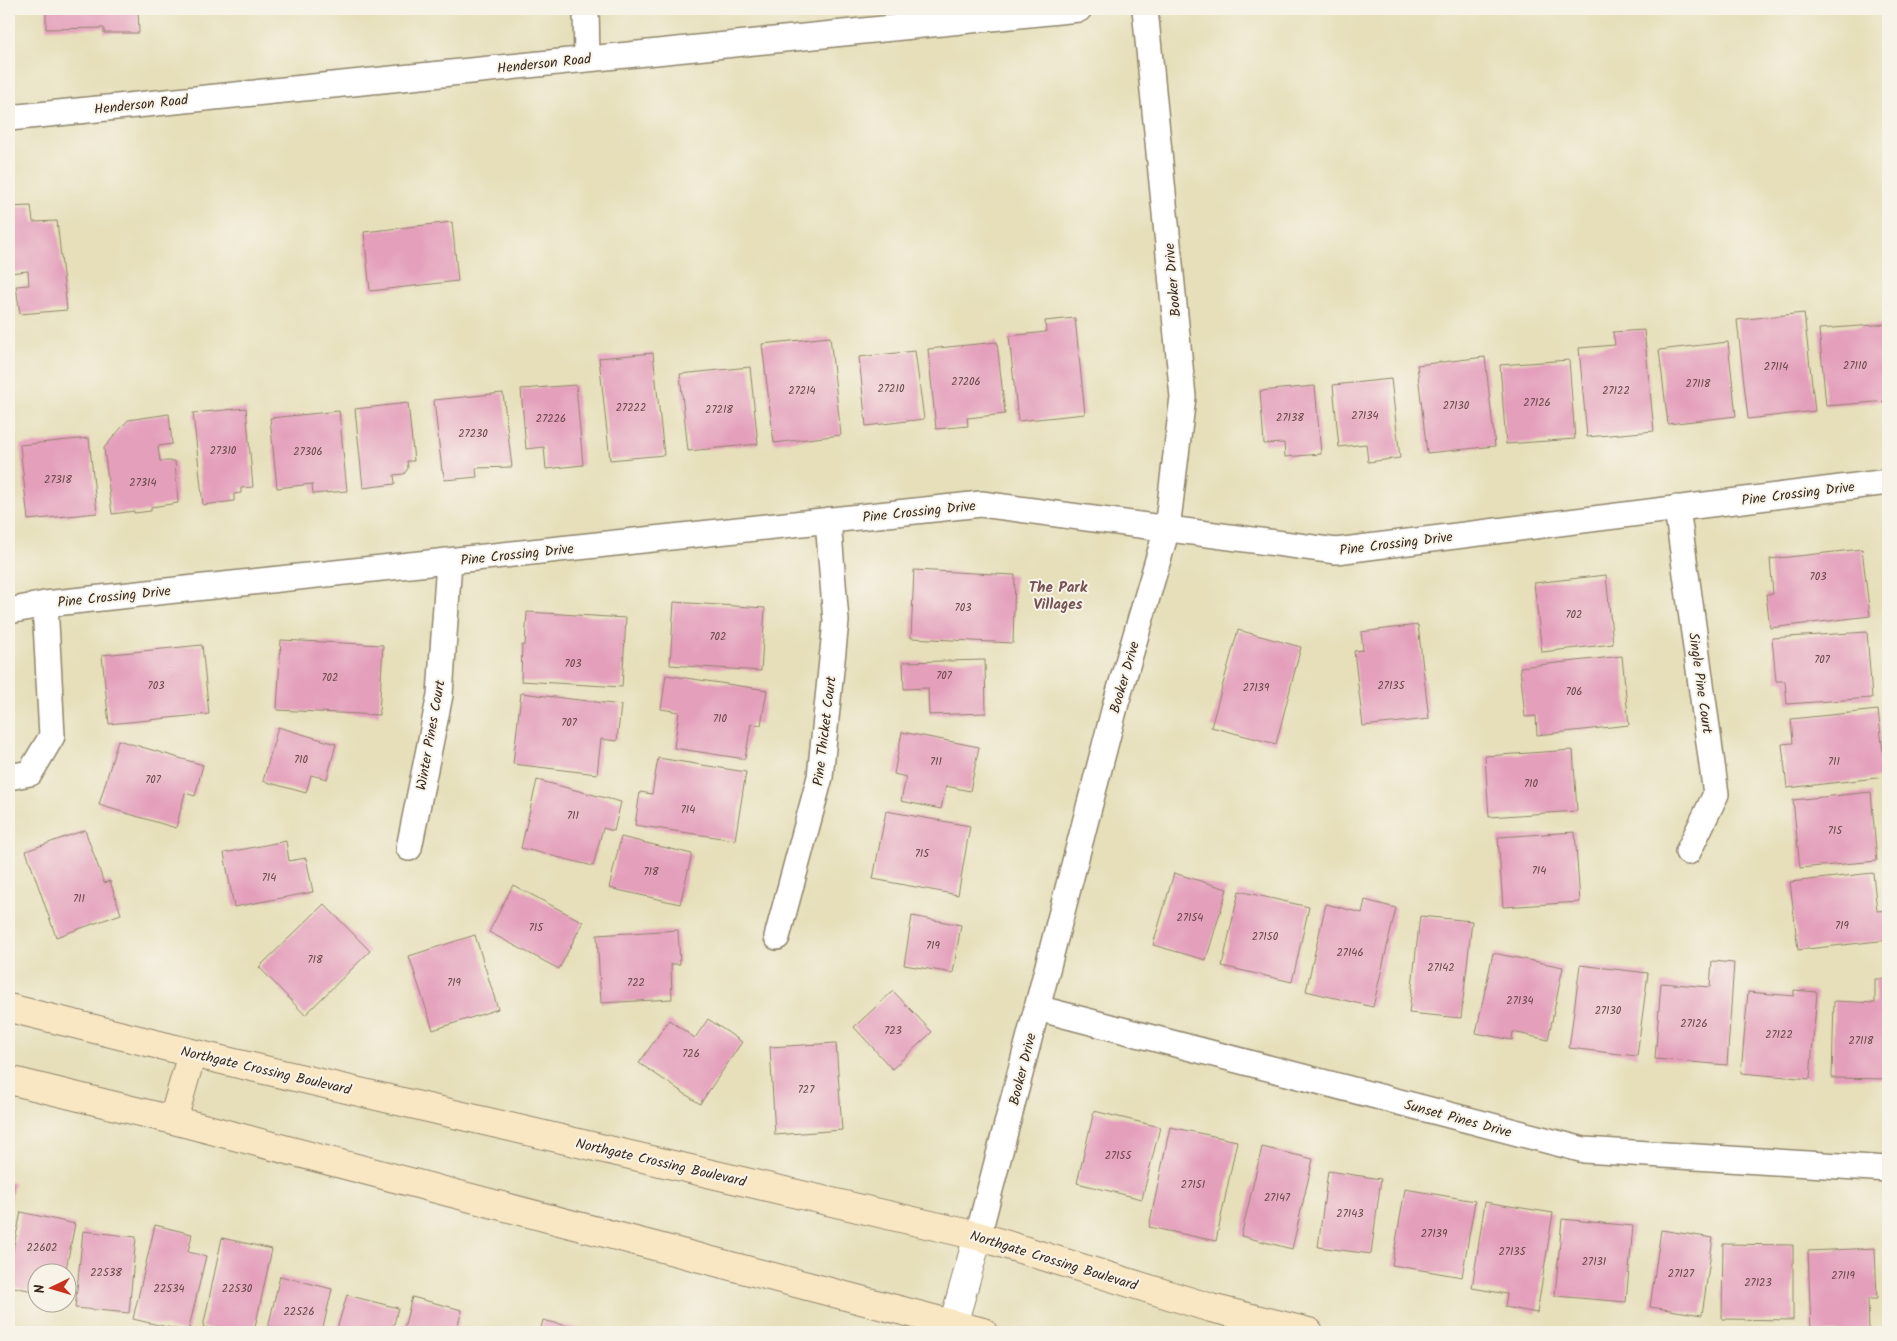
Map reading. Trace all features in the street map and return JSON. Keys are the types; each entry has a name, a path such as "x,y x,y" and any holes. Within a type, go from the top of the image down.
{"main road":[{"name":"Northgate Crossing Boulevard","path":"9,1008 192,1053 978,1236 1211,1308 1308,1332"},
{"path":"173,1120 192,1053"},
{"path":"9,1080 173,1120 952,1328 984,1332"}],"street":[{"path":"586,9 587,59"},
{"name":"Henderson Road","path":"9,118 1079,9"},
{"name":"Booker Drive","path":"952,1328 978,1236 1116,703 1167,529 1183,396 1145,9"},
{"name":"Pine Crossing Drive","path":"9,611 45,604 981,504 1336,551 1888,482"},
{"name":"Single Pine Court","path":"1677,508 1716,794 1688,852"},
{"name":"Pine Thicket Court","path":"777,937 820,777 836,621 828,520"},
{"name":"Winter Pines Court","path":"409,848 440,695 448,561"},
{"path":"9,777 30,773 52,736 45,604"},
{"name":"Sunset Pines Drive","path":"1037,1008 1584,1150 1888,1169"}],"building":[{"path":"46,9 138,9 139,33 104,33 104,28 46,29"},
{"path":"279,9 328,9 328,10 279,12"},
{"path":"31,206 33,222 57,221 67,310 20,314 16,286 29,285 28,271 9,273 9,207"},
{"path":"452,222 458,281 370,291 364,232"},
{"path":"1804,313 1815,411 1748,419 1737,320"},
{"path":"1075,318 1085,414 1018,421 1009,336 1046,332 1045,321"},
{"path":"1888,324 1888,401 1826,406 1819,329"},
{"path":"1644,330 1654,431 1587,437 1579,348 1615,345 1613,332"},
{"path":"830,337 841,435 774,443 762,344"},
{"path":"997,342 1005,414 967,418 968,426 936,429 928,349"},
{"path":"1728,342 1736,416 1668,424 1659,350"},
{"path":"915,351 924,419 866,426 859,357"},
{"path":"653,353 664,455 610,460 599,358"},
{"path":"1485,357 1495,446 1427,453 1417,365"},
{"path":"1569,360 1575,439 1506,444 1500,365"},
{"path":"750,367 758,444 688,451 680,374"},
{"path":"1391,379 1400,458 1368,462 1366,444 1339,447 1333,385"},
{"path":"576,385 583,465 546,469 544,447 526,449 521,389"},
{"path":"1315,386 1321,454 1285,457 1284,443 1264,444 1260,391"},
{"path":"503,393 512,467 476,468 477,477 445,480 442,471 434,400"},
{"path":"408,403 414,461 407,461 408,468 404,474 394,475 395,484 363,488 355,409"},
{"path":"246,408 253,487 241,488 241,493 234,494 234,501 203,505 193,413"},
{"path":"339,411 347,491 313,494 312,484 277,488 270,418"},
{"path":"169,414 172,444 158,446 160,461 175,461 178,503 151,507 151,511 112,514 104,448 128,420"},
{"path":"89,438 97,513 28,520 20,445"},
{"path":"9,487 14,521 9,522"},
{"path":"1862,549 1870,616 1770,628 1766,594 1773,594 1770,559"},
{"path":"914,570 1015,575 1013,643 911,638"},
{"path":"1606,575 1613,644 1542,652 1534,583"},
{"path":"674,602 765,608 761,671 670,665"},
{"path":"527,612 626,618 622,687 521,681 522,645 525,645"},
{"path":"1418,625 1429,719 1363,726 1354,651 1363,650 1361,632"},
{"path":"1238,630 1301,647 1276,744 1211,727"},
{"path":"1867,632 1872,698 1787,704 1785,681 1776,681 1772,638"},
{"path":"281,640 383,645 379,715 277,710"},
{"path":"202,645 209,714 109,724 102,655"},
{"path":"1622,656 1629,725 1537,735 1536,716 1525,717 1520,667"},
{"path":"985,660 986,713 929,715 928,688 904,689 903,662"},
{"path":"666,675 767,690 761,725 751,724 745,759 674,748 679,712 661,709"},
{"path":"521,693 621,705 617,741 601,739 597,774 513,764"},
{"path":"1878,710 1886,777 1787,788 1782,744 1793,743 1791,719"},
{"path":"278,727 336,744 327,779 311,775 306,793 263,781"},
{"path":"902,732 979,747 970,791 946,786 941,809 901,801 906,777 894,774"},
{"path":"118,740 203,765 195,796 185,793 176,828 99,805"},
{"path":"1573,750 1577,811 1489,817 1485,756"},
{"path":"658,758 746,772 735,840 635,825 640,792 652,794"},
{"path":"537,780 621,802 614,831 603,828 593,866 521,848"},
{"path":"1871,792 1877,861 1800,868 1793,800"},
{"path":"886,811 970,826 958,895 873,879"},
{"path":"85,830 104,883 110,881 121,914 56,937 26,851"},
{"path":"1575,832 1580,902 1503,907 1498,837"},
{"path":"621,837 692,854 680,904 609,888"},
{"path":"286,841 289,861 306,858 313,892 234,907 224,853"},
{"path":"1174,873 1227,889 1206,960 1153,945"},
{"path":"1873,873 1877,911 1888,910 1888,940 1798,950 1790,882"},
{"path":"513,885 583,922 559,969 489,932"},
{"path":"1239,891 1309,907 1292,982 1222,966"},
{"path":"1365,900 1396,908 1373,1007 1306,991 1326,904 1362,913"},
{"path":"324,904 370,951 305,1015 259,967"},
{"path":"912,916 961,925 953,973 904,965"},
{"path":"1420,916 1472,921 1461,1018 1409,1013"},
{"path":"678,930 680,964 671,964 672,999 601,1003 597,935"},
{"path":"475,935 498,1009 433,1030 409,956"},
{"path":"1493,953 1563,967 1548,1040 1513,1032 1512,1040 1476,1033"},
{"path":"1712,961 1734,963 1727,1065 1655,1059 1661,983 1710,987"},
{"path":"1580,965 1648,973 1637,1056 1569,1048"},
{"path":"1875,979 1888,979 1888,1079 1832,1078 1834,1001 1875,1003"},
{"path":"1794,990 1817,992 1810,1079 1741,1073 1748,992 1794,996"},
{"path":"893,991 932,1032 892,1069 854,1027"},
{"path":"708,1019 742,1042 700,1104 639,1063 669,1020 695,1038"},
{"path":"836,1043 842,1130 775,1135 770,1047"},
{"path":"1094,1111 1160,1127 1142,1199 1077,1183"},
{"path":"1170,1127 1237,1141 1216,1241 1149,1227"},
{"path":"1262,1147 1313,1159 1292,1249 1241,1236"},
{"path":"1328,1171 1381,1179 1371,1254 1318,1247"},
{"path":"9,1182 14,1183 10,1206 9,1206"},
{"path":"1405,1189 1475,1201 1462,1277 1392,1265"},
{"path":"1485,1202 1553,1213 1537,1313 1505,1307 1507,1294 1472,1288"},
{"path":"21,1212 75,1224 67,1264 28,1264 28,1290 9,1286 9,1269"},
{"path":"1562,1219 1633,1226 1626,1302 1555,1296"},
{"path":"155,1225 192,1234 188,1252 206,1256 188,1332 133,1319"},
{"path":"1661,1230 1713,1238 1702,1315 1650,1307"},
{"path":"83,1231 136,1237 129,1313 78,1308 78,1279"},
{"path":"222,1238 272,1249 254,1332 226,1332 203,1327"},
{"path":"1723,1244 1793,1245 1793,1320 1722,1319"},
{"path":"1875,1248 1877,1299 1868,1299 1869,1332 1811,1332 1808,1251"},
{"path":"280,1276 332,1289 322,1332 267,1332"},
{"path":"1887,1280 1888,1329 1884,1329"},
{"path":"347,1295 398,1308 392,1332 336,1332"},
{"path":"412,1297 462,1310 456,1332 403,1332"},
{"path":"543,1320 592,1332 540,1332"}],"district":[{"name":"The Park Villages","path":"1058,596"}]}
